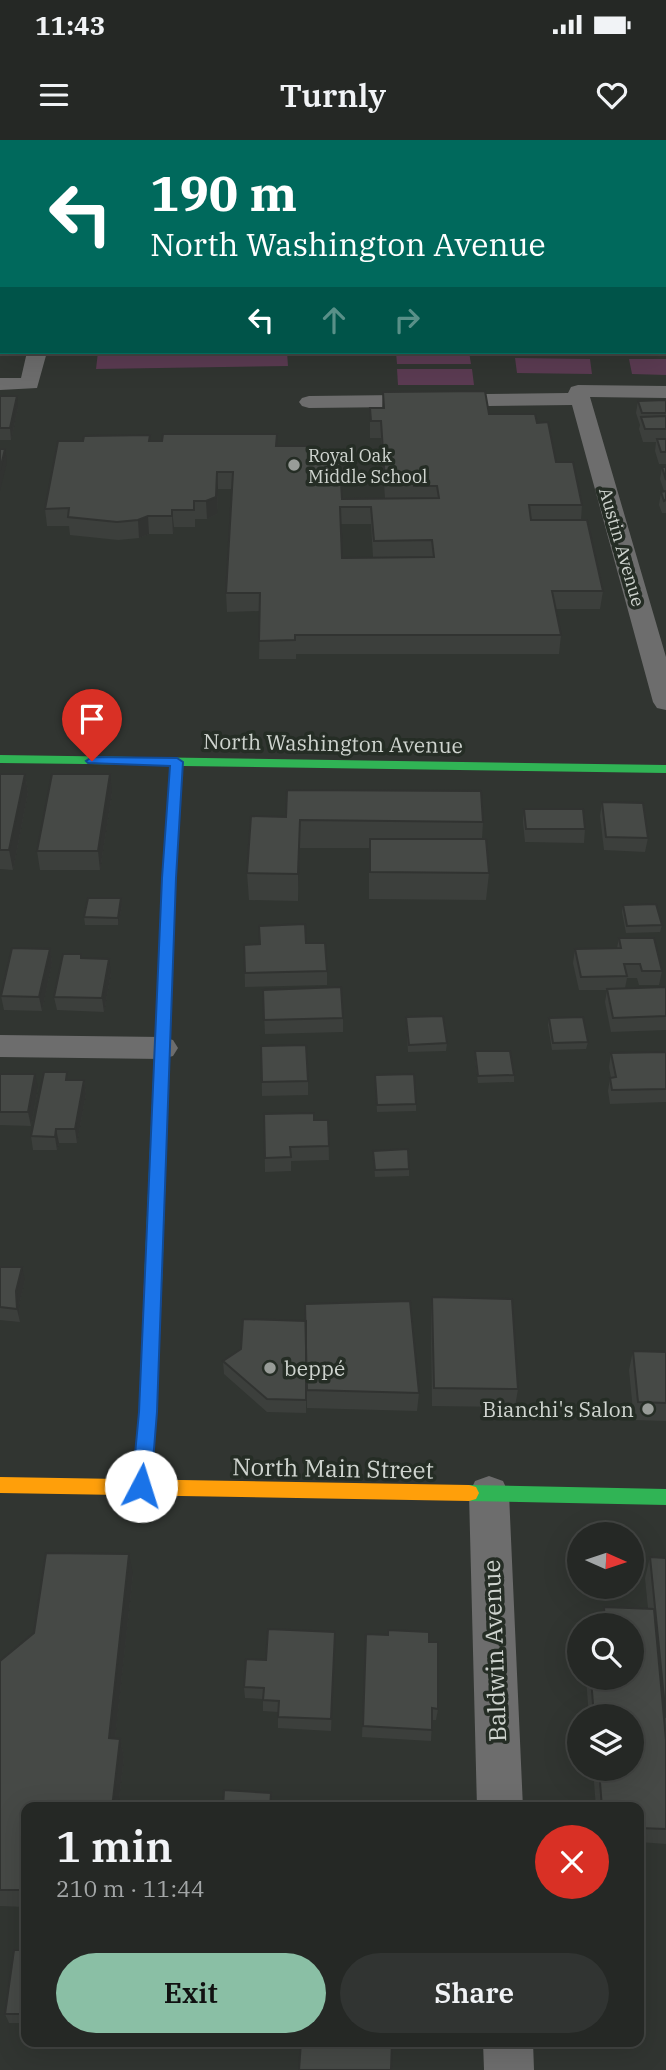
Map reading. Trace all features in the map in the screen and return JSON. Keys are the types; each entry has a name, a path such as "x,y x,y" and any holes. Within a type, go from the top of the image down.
{"street":[{"path":"0,384 30,384 37,354"},
{"path":"309,402 666,392"},
{"name":"Austin Avenue","path":"579,395 666,702"},
{"name":"North Washington Avenue","path":"0,759 666,769"},
{"path":"141,1486 148,1412 162,1048 177,762"},
{"path":"0,1046 162,1048"},
{"name":"North Main Street","path":"0,1485 666,1497"},
{"name":"Baldwin Avenue","path":"489,1494 500,1802"},
{"path":"508,2047 509,2070"}],"shaded area":[{"path":"98,354 287,354 288,366 96,369"},
{"path":"396,354 469,354 471,364 397,364"},
{"path":"515,358 590,359 592,374 517,373"},
{"path":"629,359 666,359 666,375 632,374"},
{"path":"397,369 472,369 474,385 398,385"}],"building":[{"path":"485,391 489,414 535,414 537,423 548,422 556,462 573,462 582,505 529,505 531,520 587,520 603,591 552,591 561,635 295,635 295,640 259,641 260,593 226,593 233,472 217,472 216,497 206,501 194,501 194,510 172,510 172,516 148,516 117,522 68,517 69,508 45,509 58,441 83,441 84,436 150,435 149,441 162,441 163,434 277,434 276,446 315,446 315,463 340,463 342,499 439,498 437,486 414,486 414,480 385,481 381,421 371,421 370,408 384,408 383,392","holes":["340,507 371,507 374,541 432,540 434,557 342,558"]},
{"path":"0,396 17,396 10,428 0,428"},
{"path":"666,400 666,413 642,413 638,401"},
{"path":"666,416 666,429 645,429 641,417"},
{"path":"657,439 666,439 666,452 661,452"},
{"path":"0,449 5,449 0,470"},
{"path":"666,491 666,500 664,501 661,492"},
{"path":"0,774 25,774 9,850 0,850"},
{"path":"52,774 110,774 98,851 37,851"},
{"path":"287,790 481,791 483,822 300,820 298,874 247,873 251,816 286,817"},
{"path":"602,802 643,803 648,838 606,837"},
{"path":"524,809 583,809 585,829 526,829"},
{"path":"370,839 486,839 489,873 370,872"},
{"path":"88,898 121,898 118,918 84,917"},
{"path":"656,904 662,925 627,926 623,905"},
{"path":"305,924 306,943 325,943 327,971 245,973 244,945 260,944 259,926"},
{"path":"619,938 654,938 662,971 642,971 640,964 624,964 627,976 581,977 575,949 621,948"},
{"path":"12,948 50,949 39,997 1,996"},
{"path":"63,954 109,959 102,998 54,997"},
{"path":"341,987 343,1018 264,1020 263,990"},
{"path":"666,987 666,1016 613,1018 607,989"},
{"path":"443,1016 447,1043 409,1045 406,1017"},
{"path":"583,1017 588,1042 553,1043 549,1018"},
{"path":"306,1045 308,1081 262,1082 261,1046"},
{"path":"475,1051 510,1051 514,1075 478,1076"},
{"path":"666,1052 666,1089 612,1090 610,1078 616,1077 611,1053"},
{"path":"44,1072 67,1072 66,1080 84,1080 75,1129 56,1129 55,1137 31,1136"},
{"path":"0,1074 35,1074 28,1112 0,1112"},
{"path":"414,1074 416,1104 377,1105 375,1075"},
{"path":"314,1113 314,1120 328,1120 329,1146 290,1147 291,1157 265,1158 264,1114"},
{"path":"408,1149 409,1169 375,1170 373,1151"},
{"path":"0,1267 22,1267 16,1291 17,1309 0,1307"},
{"path":"432,1297 512,1299 518,1389 434,1388"},
{"path":"410,1301 419,1393 307,1390 305,1304"},
{"name":"beppé","path":"243,1319 306,1321 306,1400 267,1399 223,1361 241,1349"},
{"path":"633,1351 666,1352 666,1403 638,1402"},
{"path":"46,1553 129,1554 109,1738 120,1739 113,1802 21,1802 21,1890 0,1890 0,1661 34,1633"},
{"path":"650,1557 666,1558 666,1718"},
{"path":"604,1607 654,1609 666,1740 666,1829 644,1828 644,1802 602,1802 600,1781 644,1781 644,1704 593,1704 592,1690 644,1690 644,1613 604,1613"},
{"path":"268,1629 335,1632 331,1719 278,1717 279,1701 263,1700 264,1688 244,1687 246,1659 266,1660"},
{"path":"388,1630 429,1632 429,1642 438,1642 438,1709 432,1708 432,1730 363,1726 366,1634 388,1635"},
{"path":"224,1790 271,1793 270,1802 223,1802"},
{"path":"14,1950 21,1950 21,2014 5,2014"},
{"path":"301,2047 392,2047 391,2070 299,2070"}],"traffic: fast":[{"path":"0,759 666,769"},
{"path":"153,1283 169,878 177,762"},
{"path":"469,1493 666,1497"}],"traffic: slow":[{"path":"0,1485 469,1493"}],"traffic: jam":[{"path":"141,1486 148,1412 153,1283"}],"place":[{"name":"Royal Oak Middle School","path":"294,465"},
{"name":"beppé","path":"270,1368"},
{"name":"Bianchi's Salon","path":"648,1409"}],"route":[{"path":"92,761 177,762 169,878 148,1412 141,1486"}]}
